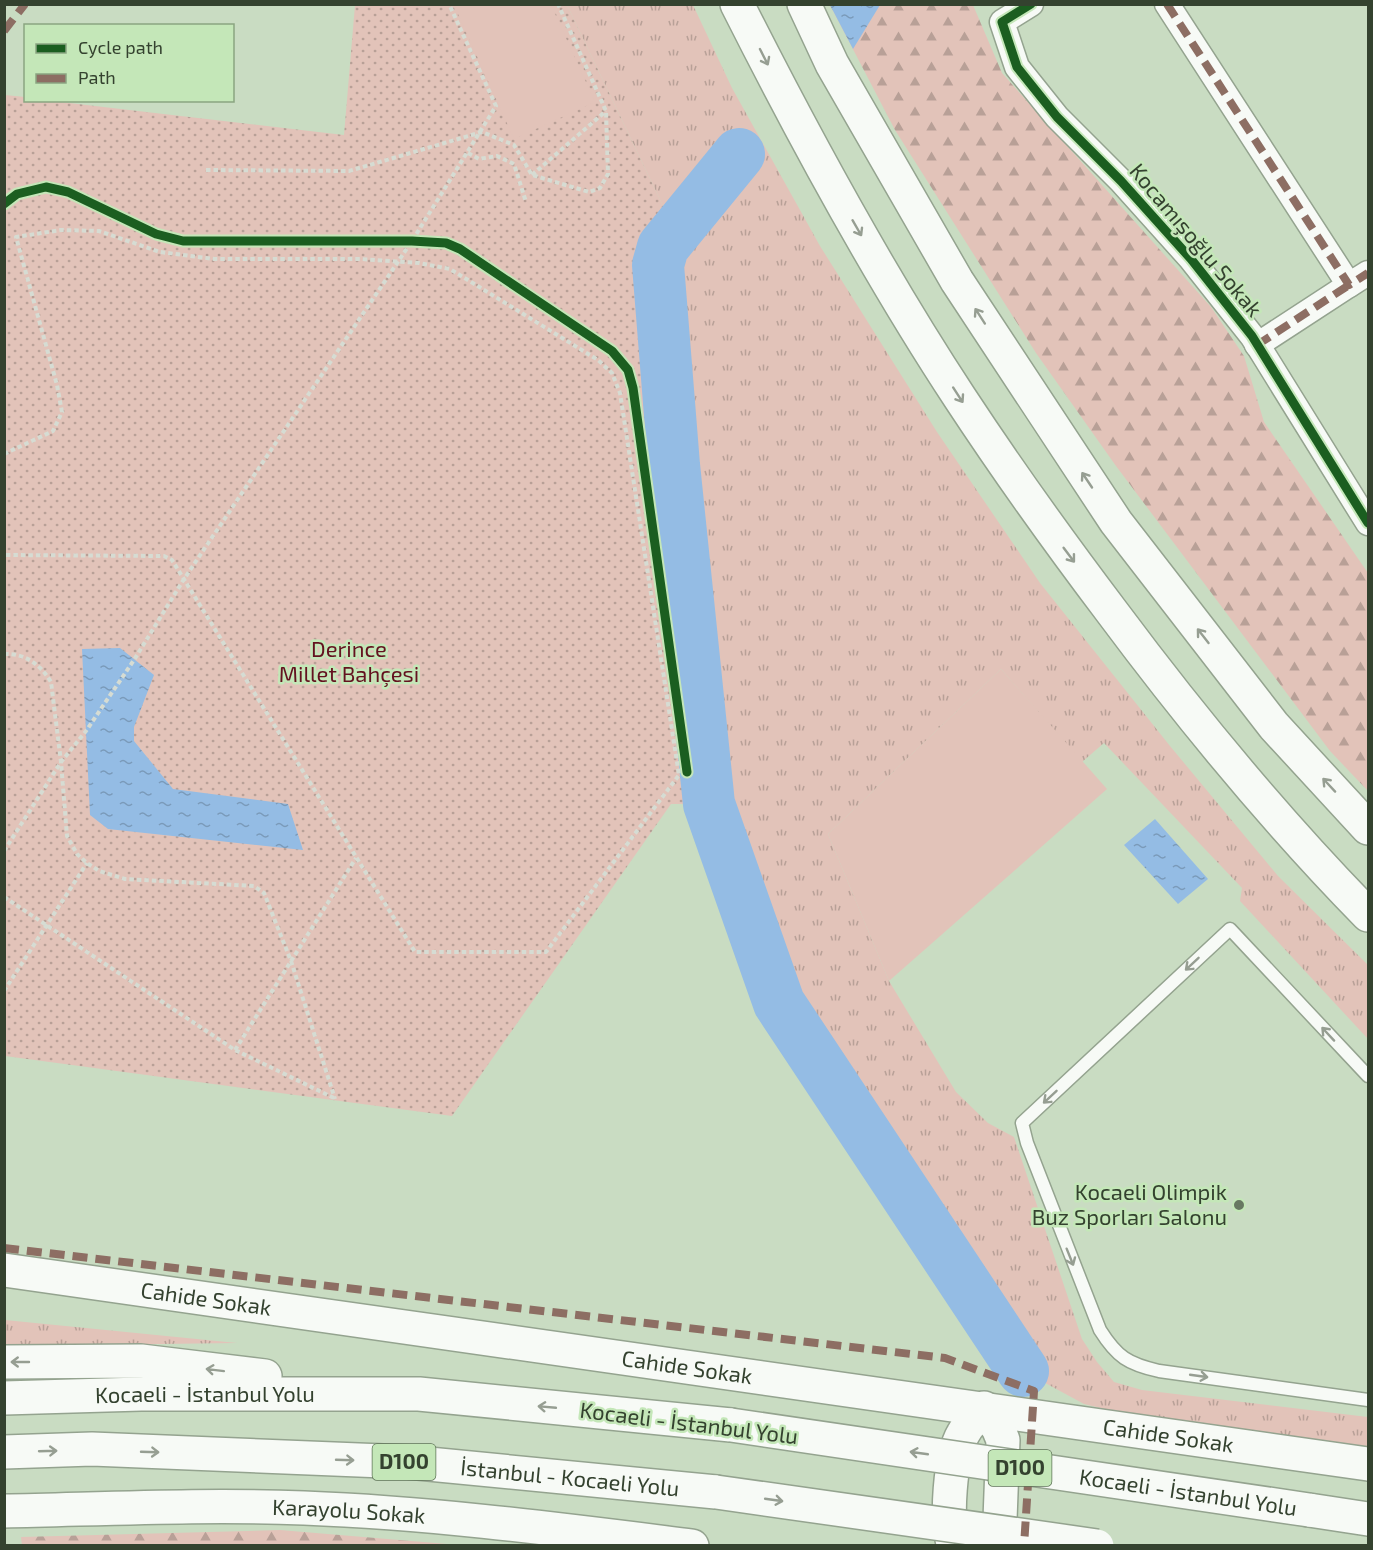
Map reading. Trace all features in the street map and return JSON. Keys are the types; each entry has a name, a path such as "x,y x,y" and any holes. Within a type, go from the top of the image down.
{"main road":[{"path":"737,4 826,174 909,316 960,398 1060,543 1158,674 1248,783 1368,915"},
{"path":"804,4 832,64 957,281 1116,522 1274,726 1368,828"},
{"name":"Cahide Sokak","path":"4,1270 991,1427 1368,1480"},
{"name":"Cahide Sokak","path":"4,1288 935,1415 991,1427 1368,1464"},
{"path":"4,1362 141,1361 418,1394"},
{"name":"Kocaeli - İstanbul Yolu","path":"4,1398 141,1394 418,1394 731,1425 1368,1519"},
{"path":"952,1544 949,1512 956,1452 991,1427"},
{"path":"991,1427 999,1545"},
{"name":"İstanbul - Kocaeli Yolu","path":"4,1452 92,1449 408,1462 716,1492 1097,1545"},
{"name":"Karayolu Sokak","path":"4,1512 231,1506 358,1510 468,1519 692,1545"}],"street":[{"name":"Kocamışoğlu Sokak","path":"1031,4 1002,22 1017,67 1057,117 1121,181 1191,259 1257,345 1368,523"},
{"name":"Kocamışoğlu Sokak","path":"1167,4 1359,279 1257,345"}],"lane":[{"path":"1368,1076 1230,929 1022,1123 1027,1143 1100,1330 1111,1347 1124,1360 1140,1367 1159,1371 1368,1400"}],"path":[{"path":"4,851 61,762 86,731 135,660 184,579 397,262 416,241 496,106 449,4"},
{"path":"206,170 349,171 482,132 514,145 532,175 589,192 600,188 608,174 606,111 558,4"},
{"path":"532,175 606,111"},
{"path":"468,153 479,159 497,156 514,164 526,201"},
{"path":"4,454 53,431 62,412 57,385 16,237 61,230 99,231 160,252 214,259 361,259 419,263 450,269 598,360 612,373 620,393 679,775 546,952 415,952 172,560 164,556 4,555"},
{"path":"400,241 416,241"},
{"path":"667,633 687,772"},
{"path":"4,654 21,655 30,660 46,674 51,682 67,836 76,854 99,871 125,879 254,885 264,893 291,961 335,1099 235,1050 4,897"},
{"path":"235,1050 356,857"},
{"path":"4,991 87,863"}],"green space":[{"name":"Derince Millet Bahçesi","path":"355,5 567,5 675,231 663,247 658,265 709,804 671,804 452,1116 5,1056 5,95 24,97 24,102 61,102 344,135"},
{"path":"454,5 551,5 595,102 514,139"},
{"path":"567,5 693,5 732,88 820,246 937,432 1040,583 1170,746 1278,876 1368,965 1368,1039 1240,901 1242,888 1104,743 1082,762 1001,669 828,834 889,981 956,1092 988,1123 1014,1137 1082,1339 1114,1382 1142,1390 1368,1417 1368,1447 1167,1424 1084,1404 1023,1371 781,997 709,804 658,265 663,247 675,231"},
{"path":"830,5 973,5 1002,73 1211,307 1244,356 1264,422 1368,573 1368,791 1330,751 1116,466 1036,353 895,130"},
{"path":"1001,669 1107,789 889,981 828,834"},
{"path":"5,1320 237,1343 5,1346"},
{"path":"280,1530 459,1545 22,1546 21,1537"}],"water":[{"path":"830,5 880,5 853,49"},
{"path":"120,648 154,675 134,727 134,741 173,789 288,804 303,850 108,829 90,815 82,649"},
{"path":"1155,819 1208,879 1178,904 1124,845"}],"waterway":[{"path":"739,154 663,247 658,265 674,465 709,804 779,1003 1023,1371"}],"marked path":[{"path":"4,31 25,4"},
{"path":"1167,4 1349,285 1368,273"},
{"path":"1257,345 1349,285"},
{"path":"4,1248 945,1358 1034,1391 1024,1546"}],"cycle path":[{"path":"1031,4 1002,22 1017,67 1057,117 1121,181 1191,259 1252,336 1368,523"},
{"path":"4,204 17,194 46,187 68,192 156,234 183,241 446,243 460,249 612,351 628,370 633,388 687,772"}],"place":[{"name":"Kocaeli Olimpik Buz Sporları Salonu","path":"1239,1205"}]}
